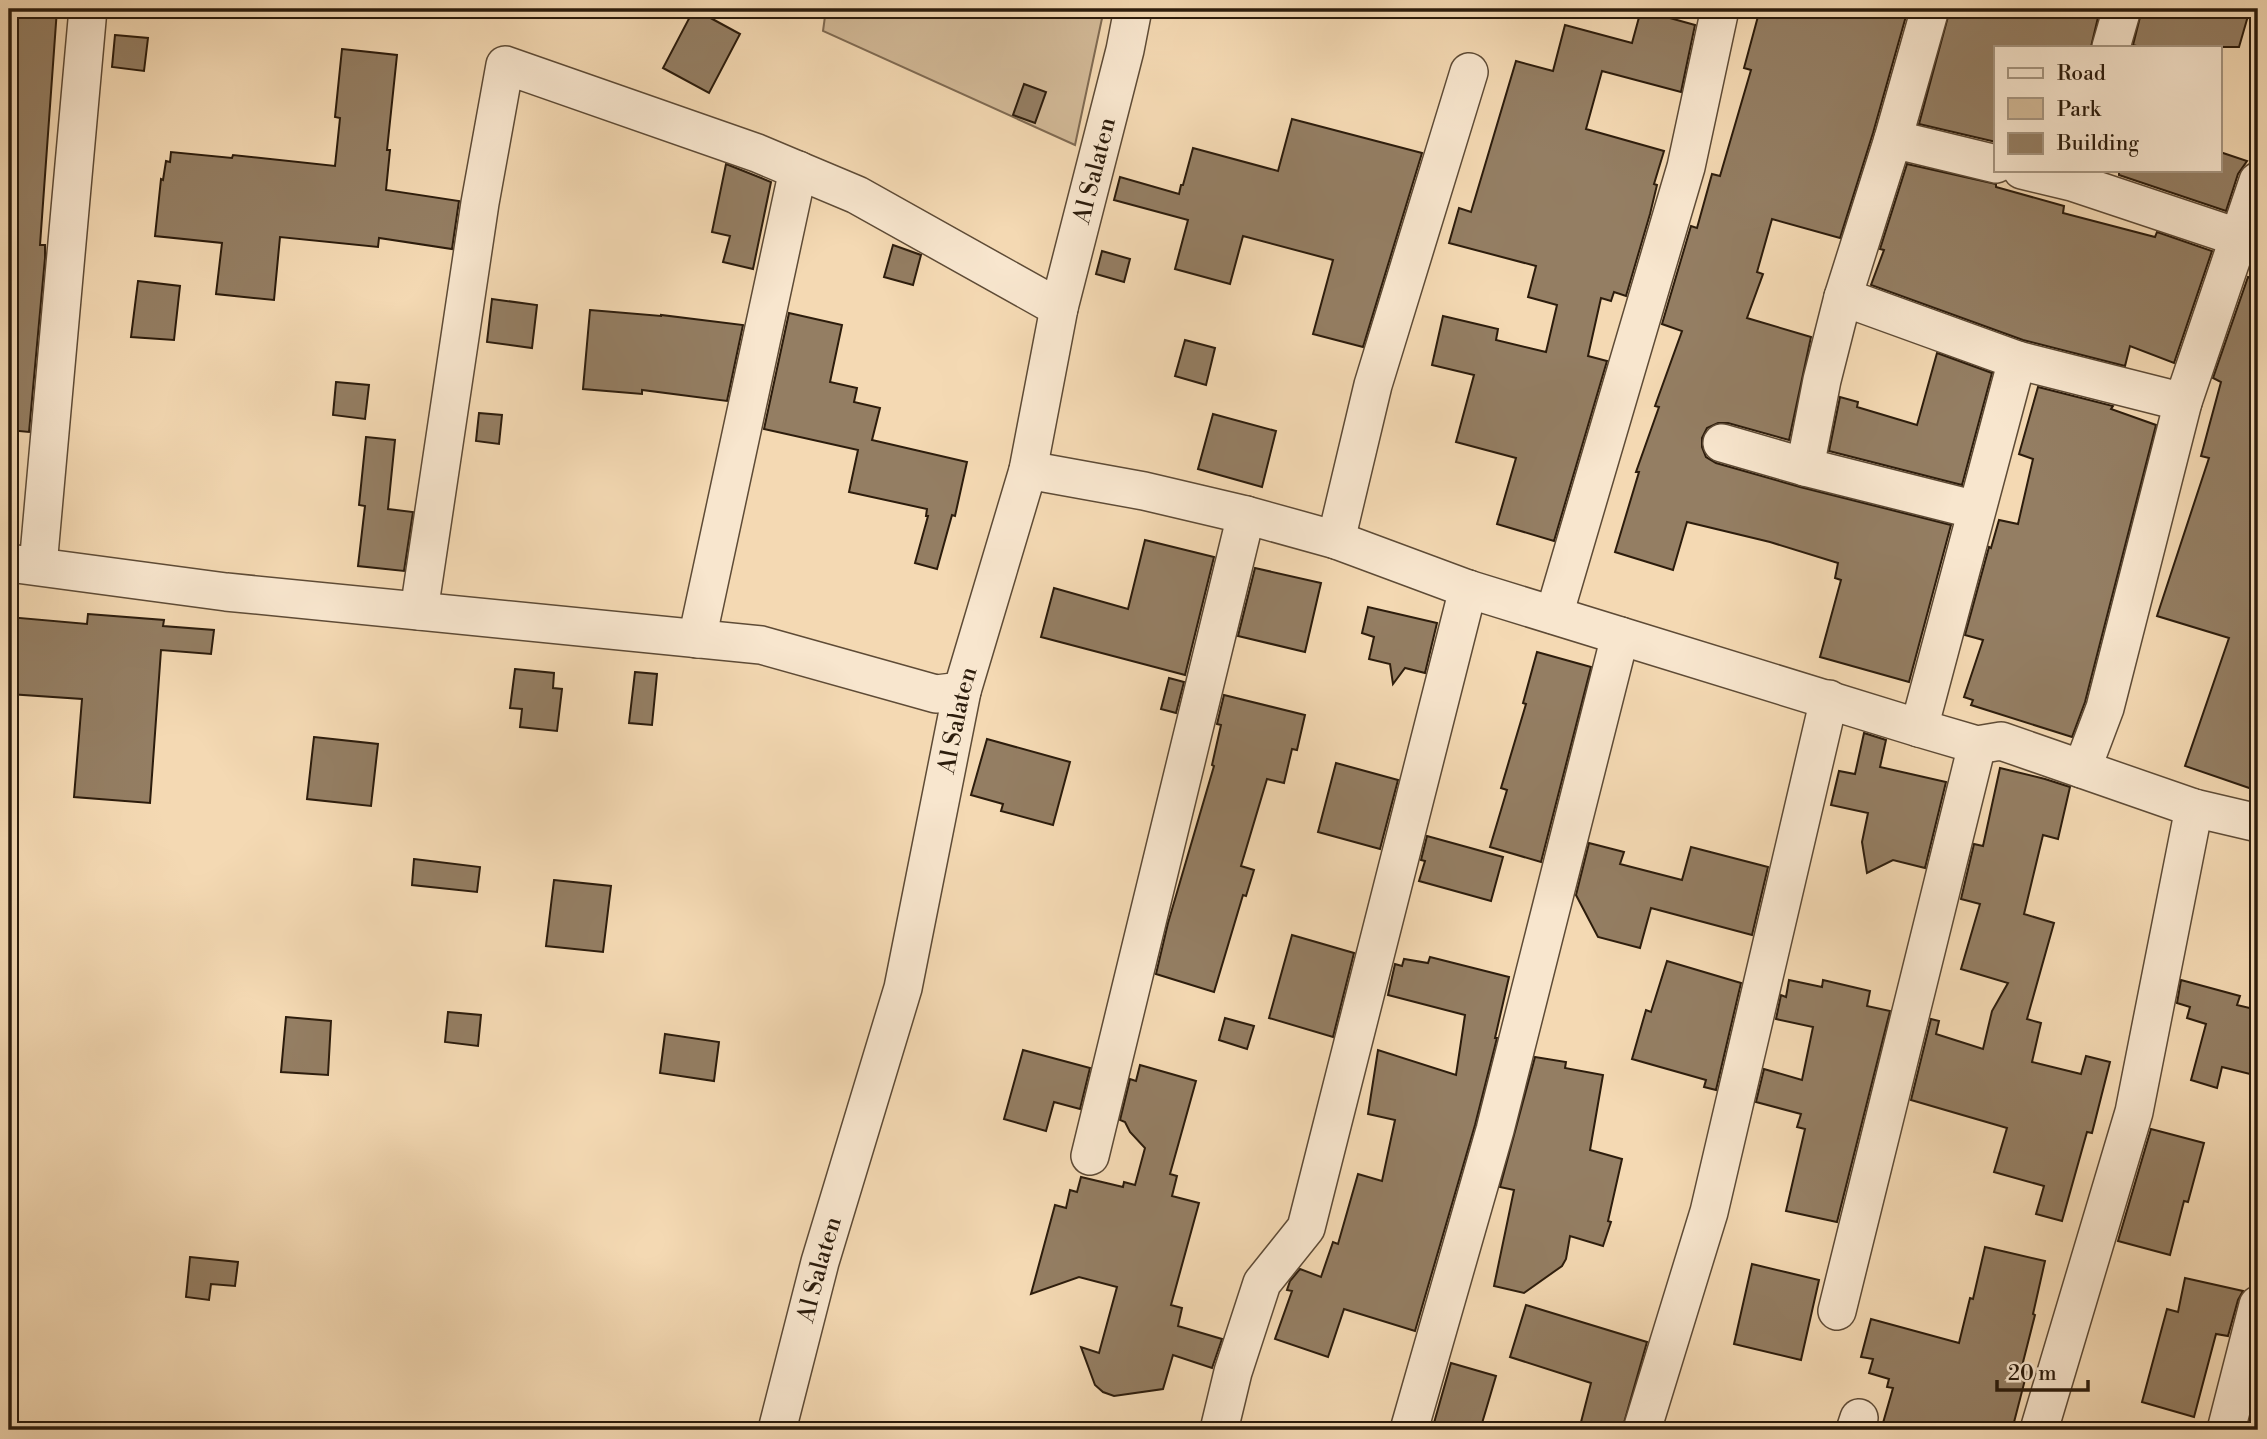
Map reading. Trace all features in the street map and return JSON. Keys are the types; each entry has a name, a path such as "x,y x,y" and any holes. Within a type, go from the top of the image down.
{"street":[{"path":"88,9 24,564 226,592 761,645 936,694 962,691"},
{"name":"Al Salaten","path":"777,1430 820,1262 904,988 962,691 1028,470 1059,308 1133,9"},
{"path":"1554,615 1686,167 1720,9"},
{"path":"1805,467 1822,380 1843,297 1893,139 1930,9"},
{"path":"2111,46 2122,9"},
{"path":"419,611 480,203 505,65 757,152 857,195 1059,308"},
{"path":"1336,540 1373,385 1469,72"},
{"path":"1893,139 1994,163"},
{"path":"697,639 797,170"},
{"path":"2039,172 2074,176 2240,238"},
{"path":"2082,769 2105,708 2183,402 2258,181"},
{"path":"1843,297 2017,360 2183,402"},
{"path":"1919,728 2017,360"},
{"path":"1722,443 1976,510"},
{"path":"1028,470 1144,491 1336,540 1468,589 1919,728 1977,745 2001,741 2194,808 2258,823"},
{"path":"1090,1156 1246,515"},
{"path":"1219,1430 1233,1373 1262,1283 1306,1228 1468,589"},
{"path":"1409,1430 1495,1130 1620,636"},
{"path":"1642,1430 1709,1212 1829,699"},
{"path":"1838,1311 1977,745"},
{"path":"2039,1430 2134,1112 2194,808"},
{"path":"2226,1430 2258,1305"}],"green space":[{"path":"826,9 1104,9 1075,145 823,31"}],"building":[{"path":"9,9 57,9 40,245 45,245 45,258 29,432 9,430"},
{"path":"694,9 740,34 709,93 663,68"},
{"path":"1760,9 1908,9 1840,238 1772,219 1757,272 1763,274 1747,318 1811,337 1789,440 1728,423 1718,423 1707,428 1702,438 1702,447 1706,457 1716,463 1951,525 1909,682 1820,657 1841,580 1835,578 1838,563 1770,542 1687,522 1673,570 1615,552 1639,472 1636,472 1659,407 1655,406 1682,331 1662,324 1691,226 1697,228 1712,174 1720,176 1751,70 1744,68"},
{"path":"1950,9 2100,9 2091,46 1994,46 1994,142 1919,124"},
{"path":"2142,9 2195,9 2223,17 2225,9 2250,9 2239,47 2133,45"},
{"path":"1641,10 1695,25 1681,92 1602,71 1586,129 1664,151 1654,184 1657,185 1650,214 1626,296 1614,292 1611,301 1601,298 1588,356 1607,361 1554,541 1497,524 1516,458 1456,442 1474,375 1432,365 1443,316 1498,329 1496,340 1546,352 1557,305 1528,297 1536,266 1449,243 1459,208 1471,212 1516,61 1553,71 1565,25 1632,43"},
{"path":"115,35 148,38 144,71 112,67"},
{"path":"342,49 397,55 387,150 390,150 386,190 459,201 452,249 379,238 378,247 280,237 274,300 216,294 222,243 155,236 161,179 163,180 166,161 170,162 171,152 232,158 233,155 335,166 340,118 335,117"},
{"path":"1024,84 1046,92 1035,123 1013,115"},
{"path":"1292,119 1422,153 1363,347 1313,334 1333,260 1243,236 1230,284 1175,269 1188,220 1114,200 1120,177 1179,194 1193,148 1278,171"},
{"path":"2222,153 2247,161 2238,174 2226,211 2119,175 2119,172 2222,172"},
{"path":"726,164 771,182 753,269 723,262 730,236 712,232"},
{"path":"1907,164 1996,184 1996,187 2064,206 2063,213 2155,237 2157,232 2212,251 2174,363 2130,346 2125,366 2023,340 1871,285 1884,250 1880,249"},
{"path":"893,245 921,255 913,285 884,277"},
{"path":"1102,251 1130,259 1124,282 1096,274"},
{"path":"2248,277 2258,280 2258,791 2185,766 2229,638 2157,616 2209,458 2201,456 2221,382 2213,378"},
{"path":"138,281 180,286 174,340 131,337"},
{"path":"492,299 537,305 532,348 487,342"},
{"path":"590,310 743,325 727,401 642,390 642,394 583,389"},
{"path":"789,313 842,325 830,382 857,388 854,402 880,408 872,440 967,462 955,516 952,515 937,569 915,563 928,516 927,509 849,492 858,450 764,429"},
{"path":"1185,340 1215,348 1206,385 1175,376"},
{"path":"1937,353 1992,373 1962,485 1829,451 1840,397 1858,402 1857,407 1917,425"},
{"path":"336,382 369,385 365,419 333,415"},
{"path":"2038,387 2113,406 2111,409 2156,425 2085,702 2072,737 1971,705 1973,700 1964,697 1983,640 1965,635 1999,520 2018,524 2033,459 2019,454"},
{"path":"479,413 502,415 499,444 476,441"},
{"path":"1213,414 1276,431 1262,487 1198,469"},
{"path":"366,437 395,440 388,509 413,512 404,571 358,566 365,506 359,505"},
{"path":"1145,540 1214,557 1185,675 1041,637 1054,588 1128,609"},
{"path":"1255,568 1321,583 1305,652 1238,636"},
{"path":"1368,607 1437,623 1425,673 1405,668 1393,684 1390,664 1369,659 1374,637 1362,633"},
{"path":"88,614 164,620 163,626 214,630 211,654 161,650 150,803 74,797 82,699 9,694 9,617 87,624"},
{"path":"1537,652 1591,667 1541,862 1490,847 1507,790 1501,788 1526,704 1523,703"},
{"path":"515,669 554,673 553,688 562,689 557,731 520,727 522,709 510,708"},
{"path":"635,672 657,674 652,725 629,723"},
{"path":"1169,678 1184,682 1176,713 1161,709"},
{"path":"1224,695 1305,715 1297,750 1292,749 1284,783 1267,779 1241,866 1254,870 1246,896 1243,895 1214,992 1156,974 1168,923 1214,766 1212,765 1221,725 1217,724"},
{"path":"1864,733 1886,740 1880,767 1946,782 1925,868 1893,860 1867,873 1862,842 1868,813 1831,805 1839,771 1855,774"},
{"path":"314,737 378,744 371,806 307,799"},
{"path":"987,739 1070,762 1053,825 1001,811 1003,804 971,795"},
{"path":"1336,763 1398,780 1380,849 1318,832"},
{"path":"2000,768 2070,787 2058,839 2043,835 2024,914 2054,923 2027,1019 2041,1023 2032,1062 2081,1074 2086,1056 2110,1062 2092,1133 2087,1132 2062,1221 2036,1214 2044,1186 1994,1172 2007,1128 1911,1100 1931,1019 1939,1021 1936,1034 1983,1049 1992,1011 2008,983 1961,969 1980,904 1961,899 1974,844 1983,846"},
{"path":"1427,836 1503,857 1491,901 1419,881 1425,861 1421,860"},
{"path":"1589,843 1624,852 1620,864 1682,880 1691,847 1768,867 1752,935 1651,908 1640,948 1598,937 1576,895"},
{"path":"414,859 480,867 477,892 412,885"},
{"path":"554,880 611,886 603,952 546,946"},
{"path":"1292,935 1354,953 1333,1037 1269,1018"},
{"path":"1430,957 1509,977 1475,1125 1415,1331 1344,1309 1328,1357 1275,1339 1292,1291 1287,1290 1290,1281 1300,1269 1321,1277 1333,1242 1338,1244 1358,1174 1382,1181 1395,1120 1368,1114 1378,1050 1456,1075 1465,1015 1388,995 1395,964 1402,966 1404,959 1428,963"},
{"path":"1667,961 1741,983 1716,1090 1704,1087 1706,1080 1632,1059 1646,1010 1651,1012"},
{"path":"1789,980 1822,987 1823,980 1870,991 1867,1006 1890,1011 1837,1222 1786,1211 1805,1129 1797,1127 1801,1114 1756,1102 1764,1069 1802,1080 1813,1027 1776,1019 1781,995 1786,997"},
{"path":"2181,980 2240,996 2237,1005 2258,1010 2258,1076 2222,1067 2217,1088 2191,1080 2206,1024 2187,1018 2190,1007 2177,1003"},
{"path":"448,1012 481,1015 478,1046 445,1042"},
{"path":"286,1017 331,1021 328,1075 281,1072"},
{"path":"1225,1018 1254,1026 1247,1049 1219,1040"},
{"path":"665,1034 719,1042 714,1081 660,1073"},
{"path":"1023,1050 1090,1068 1080,1109 1054,1102 1046,1131 1004,1119"},
{"path":"1535,1057 1566,1062 1565,1068 1603,1075 1590,1150 1622,1159 1608,1221 1611,1222 1603,1246 1570,1236 1562,1266 1524,1293 1494,1286 1514,1190 1500,1187"},
{"path":"1140,1065 1196,1081 1170,1174 1177,1176 1172,1196 1199,1203 1171,1305 1182,1308 1178,1326 1222,1339 1212,1368 1173,1355 1163,1389 1114,1396 1095,1385 1081,1347 1099,1353 1117,1287 1079,1277 1031,1294 1055,1205 1066,1208 1070,1190 1077,1192 1081,1177 1123,1187 1124,1182 1135,1185 1145,1148 1130,1132 1125,1122 1120,1120 1130,1079 1136,1081"},
{"path":"2151,1129 2204,1143 2188,1202 2184,1201 2170,1255 2118,1241"},
{"path":"1985,1247 2045,1261 2021,1370 2027,1372 2012,1430 1881,1430 1893,1388 1887,1387 1889,1379 1869,1373 1873,1359 1861,1357 1871,1319 1959,1343"},
{"path":"190,1257 238,1262 235,1286 211,1284 209,1300 186,1297"},
{"path":"1752,1264 1819,1280 1801,1360 1734,1344"},
{"path":"2185,1278 2243,1291 2228,1336 2216,1334 2194,1417 2142,1402 2167,1309 2178,1312"},
{"path":"1526,1305 1647,1342 1622,1430 1579,1430 1591,1383 1510,1357"},
{"path":"1451,1363 1496,1376 1480,1430 1432,1430"}]}
